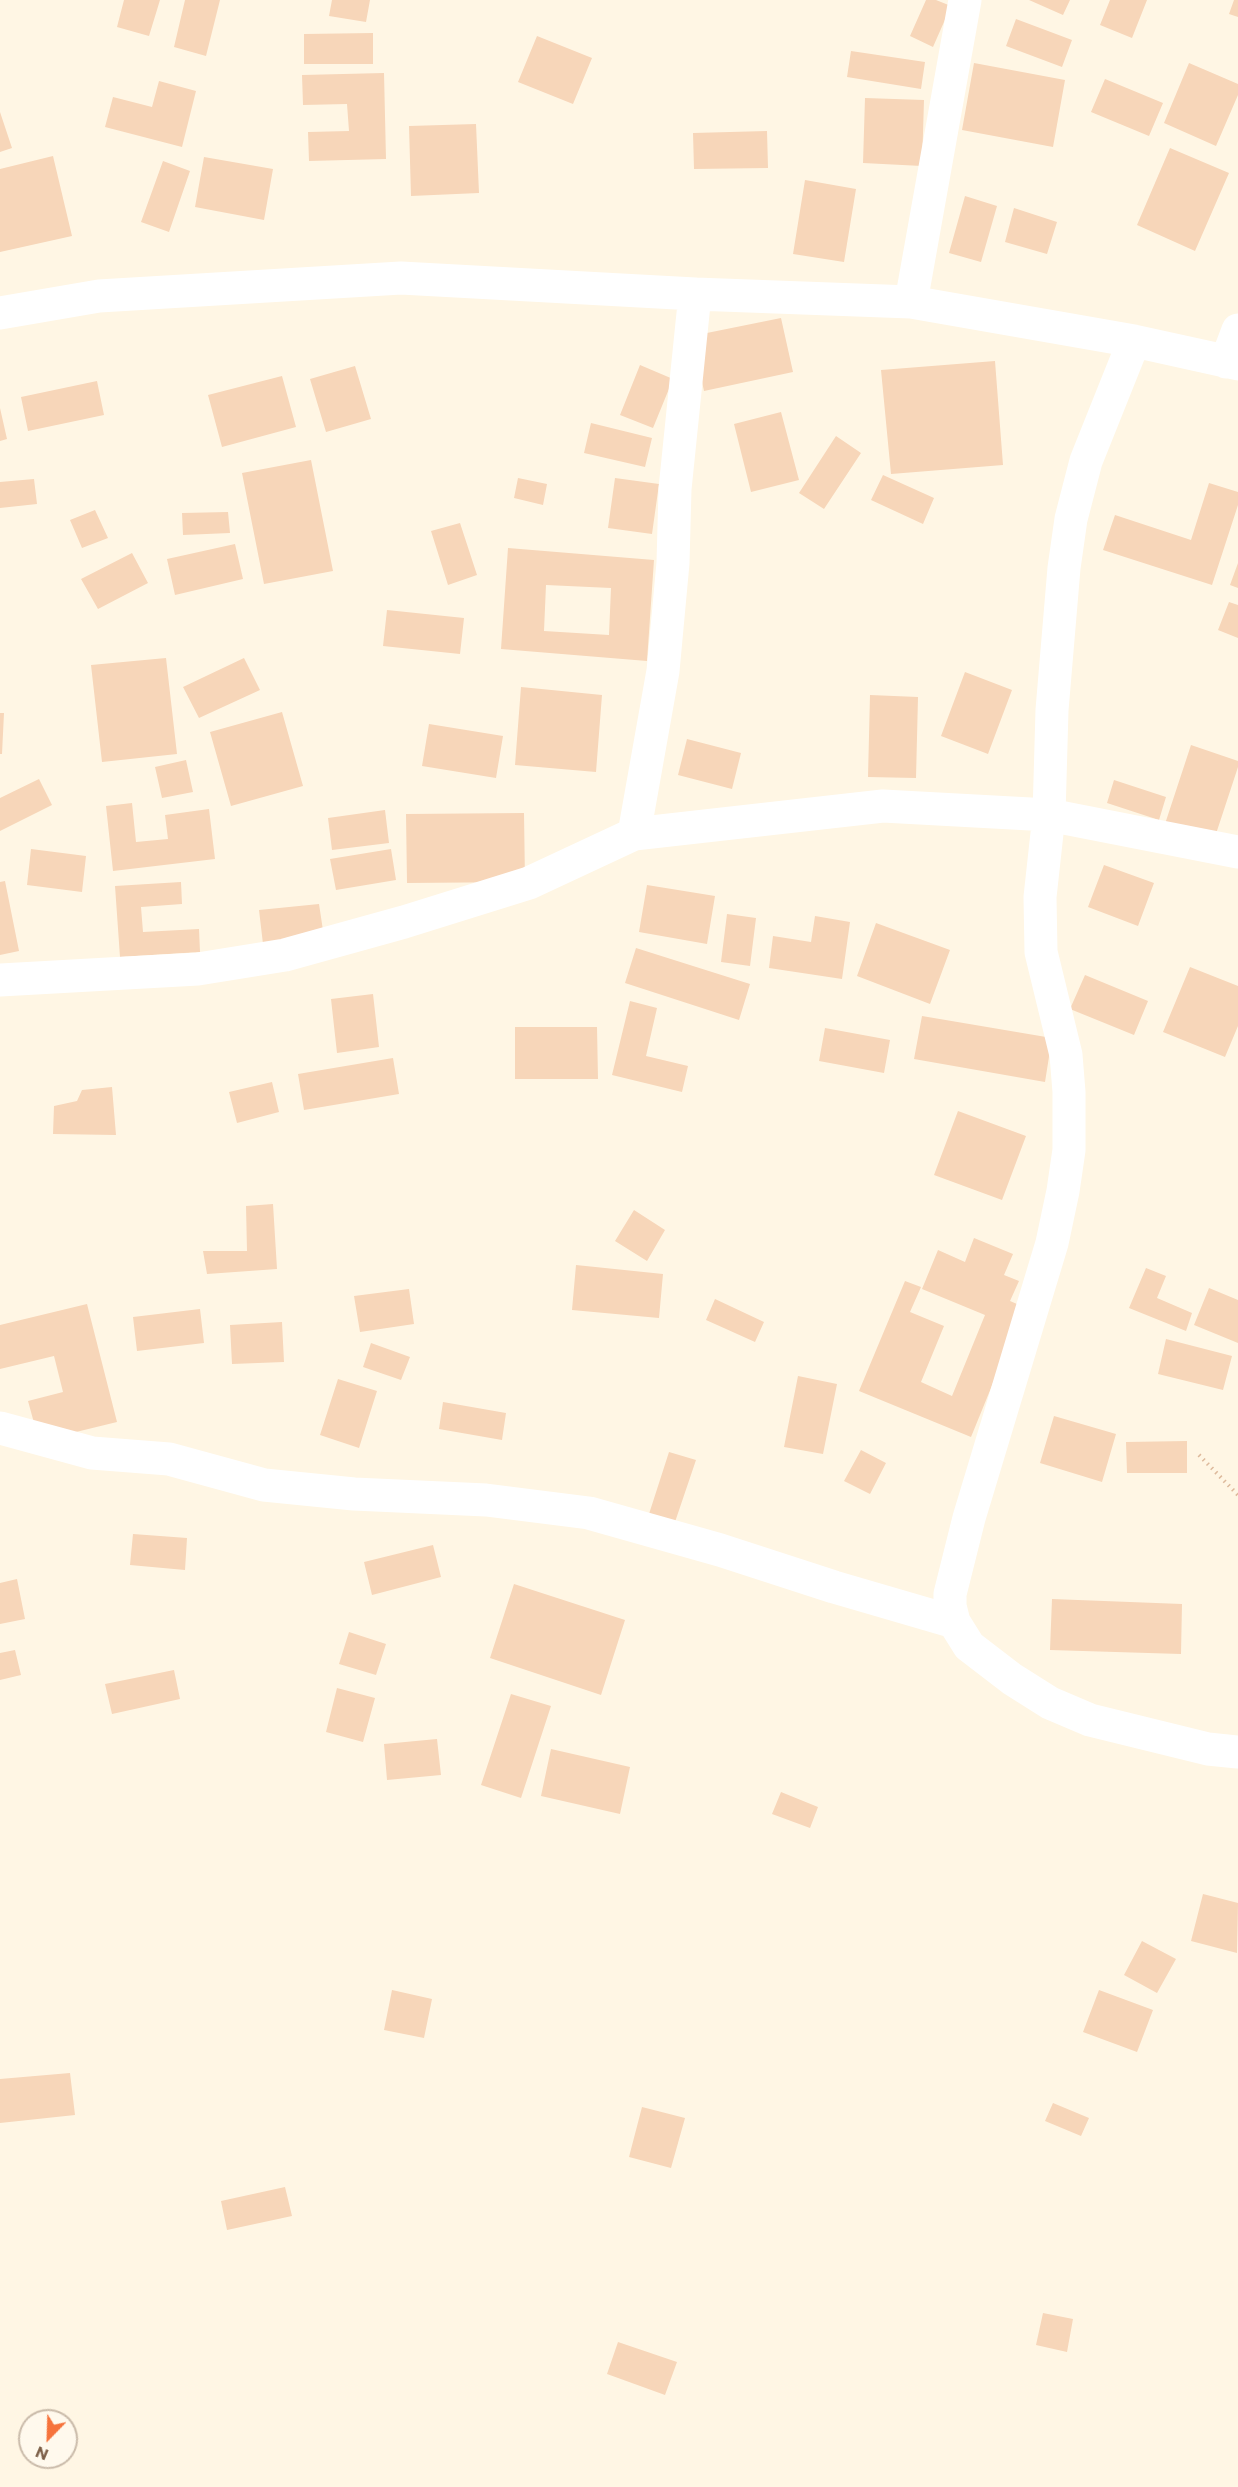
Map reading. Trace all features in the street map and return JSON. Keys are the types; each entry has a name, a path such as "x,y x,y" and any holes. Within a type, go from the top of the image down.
{"street":[{"path":"911,302 965,0"},
{"path":"0,313 99,296 401,278 695,294 911,302 1134,341 1232,363 1238,330"},
{"path":"634,834 663,671 673,563 675,489 695,294"},
{"path":"1134,341 1086,461 1071,519 1064,568 1052,710 1049,815 1040,897 1041,952 1066,1055 1069,1092 1069,1150 1052,1243 969,1518 950,1594 954,1622 969,1646 1012,1679 1050,1702 1090,1720 1208,1749 1238,1752"},
{"path":"0,980 198,969 285,955 404,922 529,882 634,834 883,806 1049,815 1238,852"},
{"path":"0,1428 92,1453 169,1459 264,1485 354,1494 486,1500 589,1513 720,1550 834,1587 954,1622"}],"path":[{"path":"1199,1455 1238,1495"}],"building":[{"path":"124,0 160,0 149,36 117,27"},
{"path":"185,0 220,0 206,56 174,47"},
{"path":"332,0 370,0 366,22 329,16"},
{"path":"926,0 936,0 951,6 933,47 910,36"},
{"path":"1029,0 1070,0 1063,15"},
{"path":"1110,0 1147,0 1132,38 1100,25"},
{"path":"1234,0 1238,0 1238,17 1229,14"},
{"path":"1016,19 1072,40 1062,67 1006,46"},
{"path":"373,33 373,64 304,64 304,34"},
{"path":"537,36 592,58 573,104 518,82"},
{"path":"851,51 925,62 921,89 847,77"},
{"path":"974,63 1065,80 1053,147 962,130"},
{"path":"1189,63 1238,84 1238,95 1216,146 1164,123"},
{"path":"384,73 386,159 309,161 308,132 349,131 347,104 303,105 302,75"},
{"path":"1105,79 1163,103 1149,136 1091,112"},
{"path":"159,81 196,91 182,147 105,127 113,97 152,107"},
{"path":"865,98 924,100 922,166 863,163"},
{"path":"0,112 12,148 0,152"},
{"path":"476,124 479,193 411,196 409,126"},
{"path":"767,131 768,168 694,169 693,133"},
{"path":"1170,148 1229,173 1195,251 1137,225"},
{"path":"53,156 72,236 0,252 0,169"},
{"path":"204,157 273,169 264,220 195,207"},
{"path":"163,161 190,171 169,232 141,222"},
{"path":"805,180 856,189 844,262 793,254"},
{"path":"965,196 997,206 981,262 949,253"},
{"path":"1014,208 1057,222 1047,254 1005,242"},
{"path":"781,318 793,372 704,391 692,336"},
{"path":"995,361 1003,465 891,474 881,370"},
{"path":"640,365 673,379 653,428 620,415"},
{"path":"355,366 371,419 326,432 310,379"},
{"path":"282,376 296,427 222,447 208,395"},
{"path":"97,381 104,415 28,431 21,397"},
{"path":"0,408 7,439 0,441"},
{"path":"781,412 799,480 751,492 734,424"},
{"path":"591,423 652,438 645,467 584,453"},
{"path":"836,436 861,453 824,509 799,493"},
{"path":"311,460 333,571 264,584 242,473"},
{"path":"883,475 934,498 923,524 871,500"},
{"path":"518,478 547,484 543,505 514,498"},
{"path":"615,478 659,484 652,534 608,528"},
{"path":"34,479 37,504 0,508 0,482"},
{"path":"1209,483 1238,492 1238,505 1212,585 1103,550 1115,515 1191,540"},
{"path":"95,510 108,538 82,548 70,520"},
{"path":"228,512 230,533 183,535 182,513"},
{"path":"460,523 477,575 448,585 431,531"},
{"path":"235,544 243,579 175,595 167,559"},
{"path":"508,548 654,560 647,661 501,649","holes":["546,585 611,588 609,635 544,631"]},
{"path":"132,553 148,583 98,609 81,579"},
{"path":"1238,563 1238,588 1230,585"},
{"path":"1229,602 1238,605 1238,638 1218,630"},
{"path":"387,610 464,618 460,654 383,646"},
{"path":"166,658 177,754 102,762 91,665"},
{"path":"244,658 260,690 199,718 183,687"},
{"path":"965,672 1012,690 988,754 941,736"},
{"path":"521,687 602,695 596,772 515,765"},
{"path":"870,695 918,697 916,778 868,777"},
{"path":"282,712 303,786 231,806 210,732"},
{"path":"0,713 4,713 2,754 0,754"},
{"path":"429,724 503,736 496,778 422,766"},
{"path":"687,739 741,753 732,789 678,775"},
{"path":"1191,745 1238,761 1212,846 1163,830"},
{"path":"186,760 193,792 162,798 155,767"},
{"path":"39,779 52,805 0,831 0,798"},
{"path":"1114,780 1166,797 1159,820 1107,803"},
{"path":"132,803 136,842 168,839 165,815 209,809 215,859 113,871 106,806"},
{"path":"385,810 389,843 332,850 328,818"},
{"path":"524,813 525,882 407,883 406,814"},
{"path":"31,849 86,856 82,892 27,885"},
{"path":"391,849 396,880 336,890 330,859"},
{"path":"1104,865 1154,883 1138,926 1088,907"},
{"path":"5,881 19,951 0,955 0,882"},
{"path":"181,882 182,904 141,907 143,932 199,929 200,952 120,957 115,886"},
{"path":"647,885 715,896 707,944 639,932"},
{"path":"319,904 324,937 263,944 259,910"},
{"path":"727,914 756,918 750,966 721,962"},
{"path":"815,916 850,922 842,979 769,968 773,936 811,942"},
{"path":"876,923 950,950 930,1004 857,976"},
{"path":"636,948 750,984 739,1020 625,983"},
{"path":"1190,967 1238,986 1238,1026 1225,1057 1163,1032"},
{"path":"1085,975 1148,1001 1134,1035 1070,1009"},
{"path":"373,994 379,1047 337,1053 331,999"},
{"path":"630,1001 657,1008 646,1056 688,1066 682,1092 612,1075"},
{"path":"922,1016 1052,1038 1045,1082 914,1059"},
{"path":"515,1027 597,1027 598,1079 515,1079"},
{"path":"825,1028 890,1040 884,1073 819,1061"},
{"path":"393,1058 399,1094 304,1110 298,1074"},
{"path":"272,1082 279,1112 237,1123 229,1092"},
{"path":"112,1087 116,1135 53,1134 54,1106 77,1101 82,1090"},
{"path":"958,1111 1026,1136 1002,1200 934,1175"},
{"path":"273,1204 277,1269 207,1274 203,1251 247,1251 246,1206"},
{"path":"634,1210 665,1230 647,1261 615,1241"},
{"path":"974,1238 1013,1254 1004,1275 1019,1281 1010,1301 1024,1307 971,1437 859,1391 905,1281 921,1287 910,1312 944,1326 921,1382 952,1396 985,1315 922,1289 938,1250 965,1262"},
{"path":"576,1265 663,1274 659,1318 572,1310"},
{"path":"1146,1268 1166,1276 1157,1298 1192,1313 1186,1331 1129,1308"},
{"path":"1209,1288 1238,1300 1238,1343 1194,1325"},
{"path":"409,1289 414,1324 360,1332 354,1296"},
{"path":"715,1299 764,1322 755,1342 706,1320"},
{"path":"87,1304 117,1422 39,1441 28,1401 63,1392 54,1356 0,1369 0,1325"},
{"path":"200,1309 204,1343 137,1351 133,1317"},
{"path":"282,1322 284,1362 232,1364 230,1325"},
{"path":"1166,1339 1232,1356 1223,1390 1158,1374"},
{"path":"371,1343 410,1357 401,1380 363,1367"},
{"path":"798,1376 837,1384 823,1454 784,1447"},
{"path":"338,1379 377,1391 359,1448 320,1435"},
{"path":"443,1402 506,1413 502,1440 439,1429"},
{"path":"1054,1416 1116,1434 1102,1482 1040,1463"},
{"path":"1187,1441 1187,1473 1127,1473 1126,1442"},
{"path":"861,1450 886,1463 870,1494 844,1481"},
{"path":"669,1452 696,1460 675,1522 649,1514"},
{"path":"133,1534 187,1538 185,1570 130,1565"},
{"path":"433,1545 441,1577 372,1595 364,1562"},
{"path":"17,1579 25,1619 0,1624 0,1583"},
{"path":"514,1584 625,1620 601,1695 490,1658"},
{"path":"1052,1599 1182,1604 1181,1654 1050,1650"},
{"path":"349,1632 386,1644 376,1675 339,1664"},
{"path":"15,1650 21,1675 0,1680 0,1653"},
{"path":"174,1670 180,1699 112,1714 105,1684"},
{"path":"337,1688 375,1698 363,1742 326,1732"},
{"path":"511,1694 551,1706 521,1798 481,1785"},
{"path":"437,1739 441,1775 387,1780 384,1744"},
{"path":"551,1749 630,1767 620,1814 541,1796"},
{"path":"781,1792 818,1807 810,1828 772,1814"},
{"path":"1203,1894 1238,1903 1237,1953 1191,1941"},
{"path":"1142,1941 1176,1959 1157,1993 1124,1975"},
{"path":"392,1990 432,1999 424,2038 384,2030"},
{"path":"1099,1990 1153,2010 1137,2052 1083,2032"},
{"path":"70,2073 75,2115 0,2123 0,2079"},
{"path":"1053,2103 1089,2118 1081,2136 1045,2121"},
{"path":"642,2107 685,2118 671,2168 629,2157"},
{"path":"285,2187 292,2216 227,2230 221,2201"},
{"path":"1043,2313 1073,2319 1067,2352 1036,2345"},
{"path":"618,2342 677,2362 665,2395 607,2374"}]}
